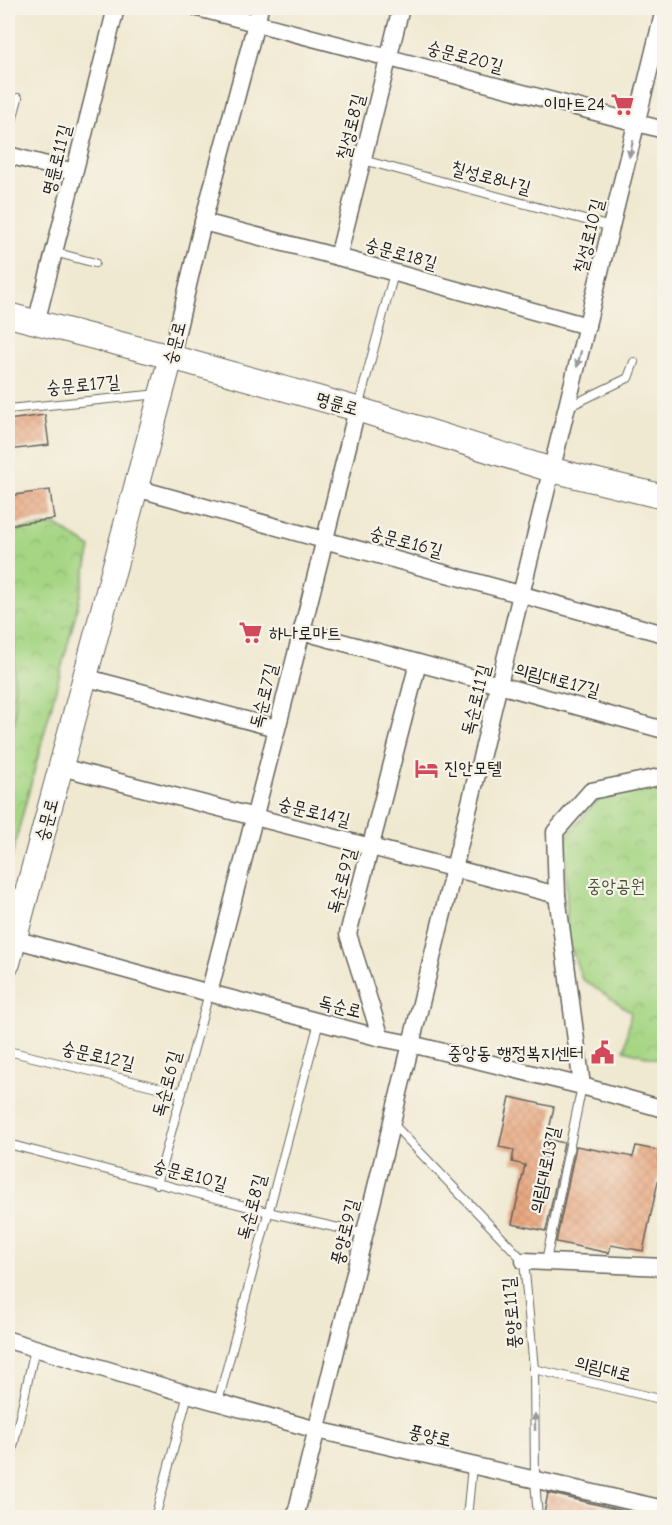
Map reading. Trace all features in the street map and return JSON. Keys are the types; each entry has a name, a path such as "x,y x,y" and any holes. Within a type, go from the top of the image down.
{"street":[{"name":"명륜로11길","path":"36,323 116,8"},
{"name":"숭문로20길","path":"198,8 258,16 388,57 664,130"},
{"name":"칠성로8길","path":"338,257 401,8"},
{"name":"칠성로10길","path":"552,470 664,10"},
{"name":"숭문로","path":"8,963 11,938 61,767 162,394 258,16"},
{"path":"8,155 74,172"},
{"name":"숭문로18길","path":"204,222 587,326"},
{"name":"명륜로","path":"8,315 171,357 357,410 552,470 664,497"},
{"name":"독순로7길","path":"209,993 357,410"},
{"name":"독순로11길","path":"411,1044 552,470"},
{"name":"숭문로16길","path":"136,488 664,634"},
{"name":"의림대로17길","path":"301,631 664,730"},
{"name":"독순로9길","path":"381,1038 348,934 418,663"},
{"path":"84,677 276,728"},
{"name":"숭문로14길","path":"61,767 557,895"},
{"path":"582,1086 557,895 555,832 591,791 659,777 664,778"},
{"name":"독순로","path":"11,938 319,1022 582,1086 664,1109"},
{"name":"풍양로9길","path":"295,1518 411,1044"},
{"path":"524,1261 664,1267"},
{"name":"풍양로","path":"8,1340 317,1430 664,1509"}],"lane":[{"path":"8,136 18,98"},
{"name":"칠성로8나길","path":"363,160 611,227"},
{"path":"54,252 95,263"},
{"path":"357,410 394,273"},
{"path":"567,407 628,378 634,362"},
{"name":"숭문로17길","path":"8,409 162,394"},
{"name":"독순로6길","path":"157,1184 209,993"},
{"name":"독순로8길","path":"218,1402 319,1022"},
{"name":"숭문로12길","path":"8,1052 182,1093"},
{"name":"의림대로13길","path":"546,1261 582,1086"},
{"name":"풍양로11길","path":"392,1123 524,1261 534,1369 535,1480 538,1518"},
{"name":"숭문로10길","path":"8,1144 268,1212 365,1234"},
{"path":"8,1470 35,1348"},
{"name":"의림대로","path":"534,1369 664,1400"},
{"path":"155,1518 188,1394"},
{"path":"467,1518 472,1466"}],"green space":[{"path":"56,525 91,548 8,870 8,743 15,718 13,600 8,600 8,531"},
{"path":"13,599 15,718 8,743 8,600"},
{"name":"중앙공원","path":"657,785 664,787 664,1061 624,1050 631,1012 582,979 567,936 566,837 602,794"}],"building":[{"path":"45,415 49,445 8,450 8,420"},
{"path":"50,490 54,519 8,525 8,496"},
{"path":"510,1097 554,1107 547,1139 564,1143 546,1231 512,1224 525,1165 512,1162 514,1150 499,1147"},
{"path":"576,1146 633,1157 636,1146 660,1151 658,1162 662,1163 643,1251 611,1245 609,1253 556,1242"},
{"path":"548,1493 633,1513 633,1518 562,1518 544,1514"}],"place":[{"name":"이마트24","path":"623,104"},
{"name":"하나로마트","path":"251,633"},
{"name":"진안모텔","path":"426,768"},
{"name":"중앙동 행정복지센터","path":"602,1053"}]}
